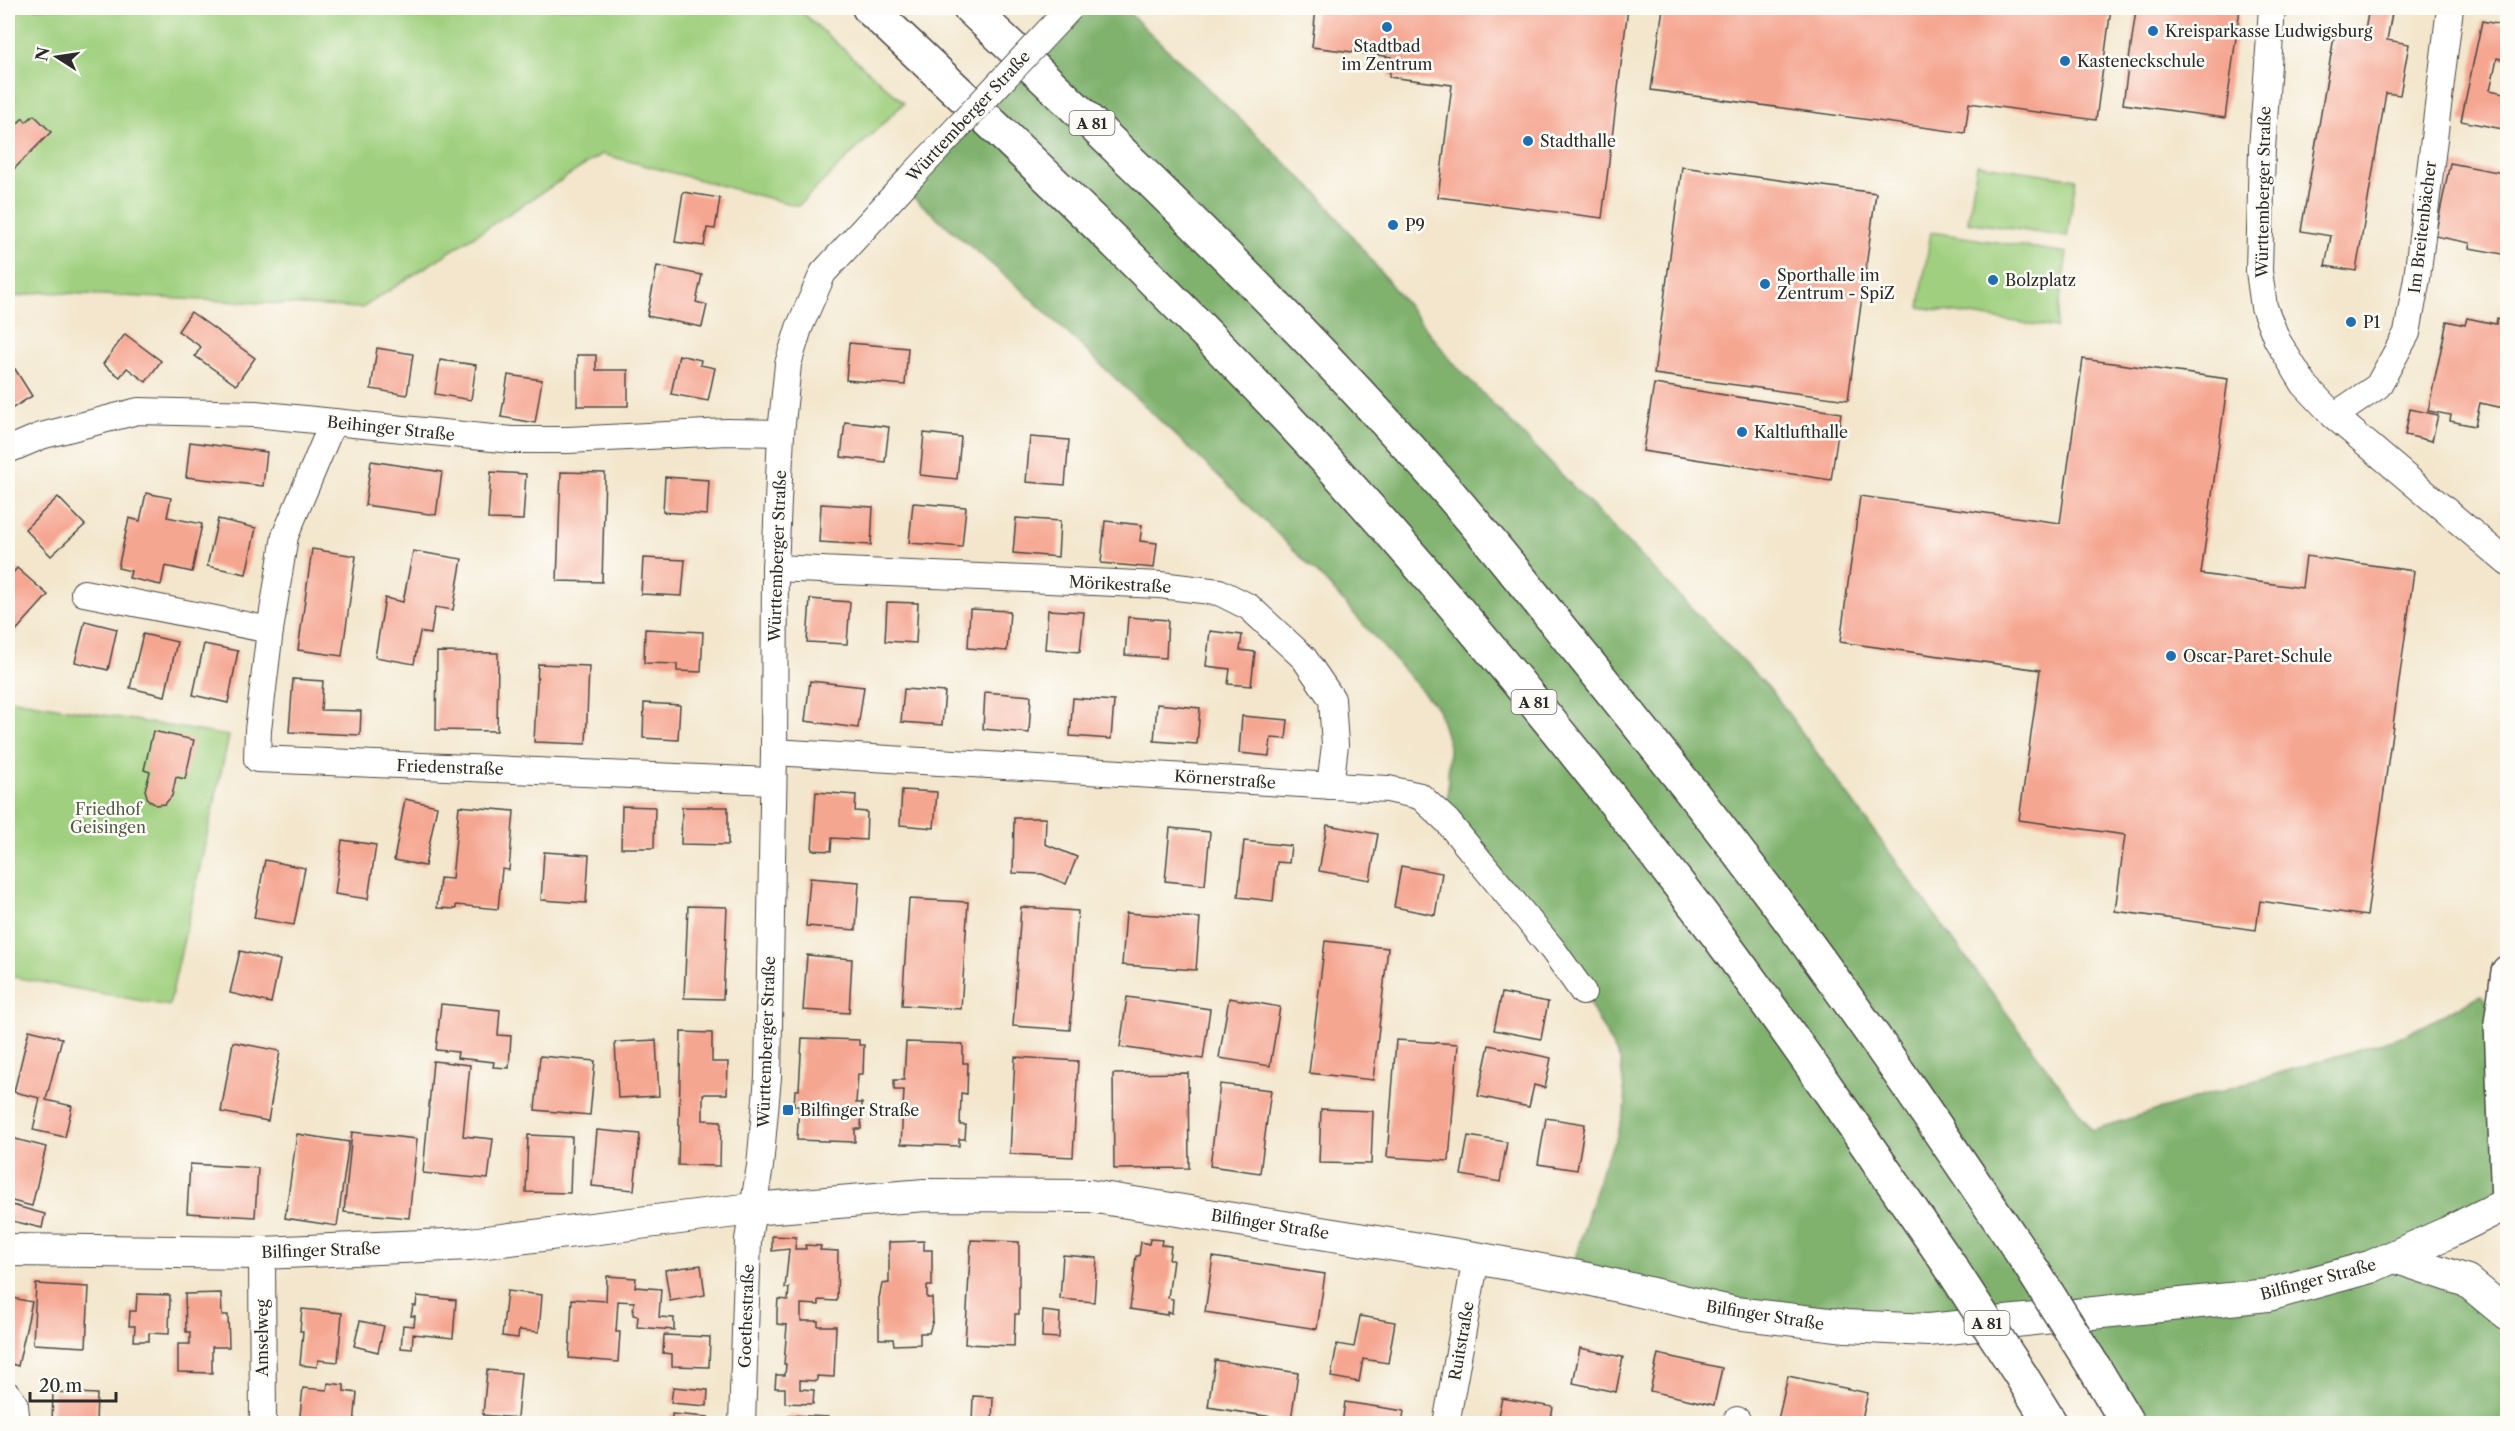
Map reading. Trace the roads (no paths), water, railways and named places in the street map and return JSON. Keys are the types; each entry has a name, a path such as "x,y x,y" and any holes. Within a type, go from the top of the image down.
{"main road":[{"name":"A 81","path":"869,8 1057,184 1268,397 1452,603 1588,768 1719,937 1838,1103 1952,1269 2051,1424"},
{"name":"A 81","path":"970,8 1105,135 1318,350 1415,454 1509,564 1773,897 1899,1072 2027,1261 2128,1424"},
{"path":"2508,972 2501,1023 2508,1203"}],"street":[{"name":"Württemberger Straße","path":"752,1209 760,1166 768,1077 775,568 781,433 788,364 799,328 823,273 1070,8"},
{"name":"Württemberger Straße","path":"2272,8 2267,50 2260,191 2259,271 2264,306 2277,340 2304,384 2334,416 2508,563"},
{"name":"Im Breitenbächer","path":"2334,416 2378,386 2407,333 2417,278 2450,8"},
{"name":"Beihinger Straße","path":"8,450 41,436 138,411 255,414 512,440 568,440 727,432 781,433"},
{"name":"Friedenstraße","path":"333,422 285,536 270,630 258,730 257,759 773,781"},
{"name":"Mörikestraße","path":"775,568 1161,585 1219,592 1249,607 1304,658 1332,699 1335,745 1330,786"},
{"path":"84,593 270,630"},
{"name":"Körnerstraße","path":"774,752 1388,789 1420,796 1447,821 1553,950 1582,992"},
{"name":"Bilfinger Straße","path":"8,1250 262,1252 470,1244 752,1209 925,1195 1090,1196 1476,1258 1579,1277 1735,1313 1845,1326 1928,1330 2268,1295 2370,1267 2396,1257 2508,1203"},
{"name":"Goethestraße","path":"742,1424 748,1240 752,1209"},
{"name":"Amselweg","path":"262,1252 262,1424"},
{"path":"2396,1257 2467,1281 2508,1315"},
{"name":"Ruitstraße","path":"1446,1424 1476,1258"},
{"path":"8,1395 15,1405 17,1424"}],"place":[{"name":"Stadtbad im Zentrum","path":"1387,27"},
{"name":"Kreisparkasse Ludwigsburg","path":"2153,31"},
{"name":"Kasteneckschule","path":"2065,61"},
{"name":"Stadthalle","path":"1528,141"},
{"name":"P9","path":"1393,225"},
{"name":"Bolzplatz","path":"1993,280"},
{"name":"Sporthalle im Zentrum - SpiZ","path":"1765,284"},
{"name":"P1","path":"2351,322"},
{"name":"Kaltlufthalle","path":"1742,432"},
{"name":"Oscar-Paret-Schule","path":"2171,656"},
{"name":"Bilfinger Straße","path":"788,1110"}],"park label":[{"name":"Friedhof Geisingen","path":"108,818"}]}
